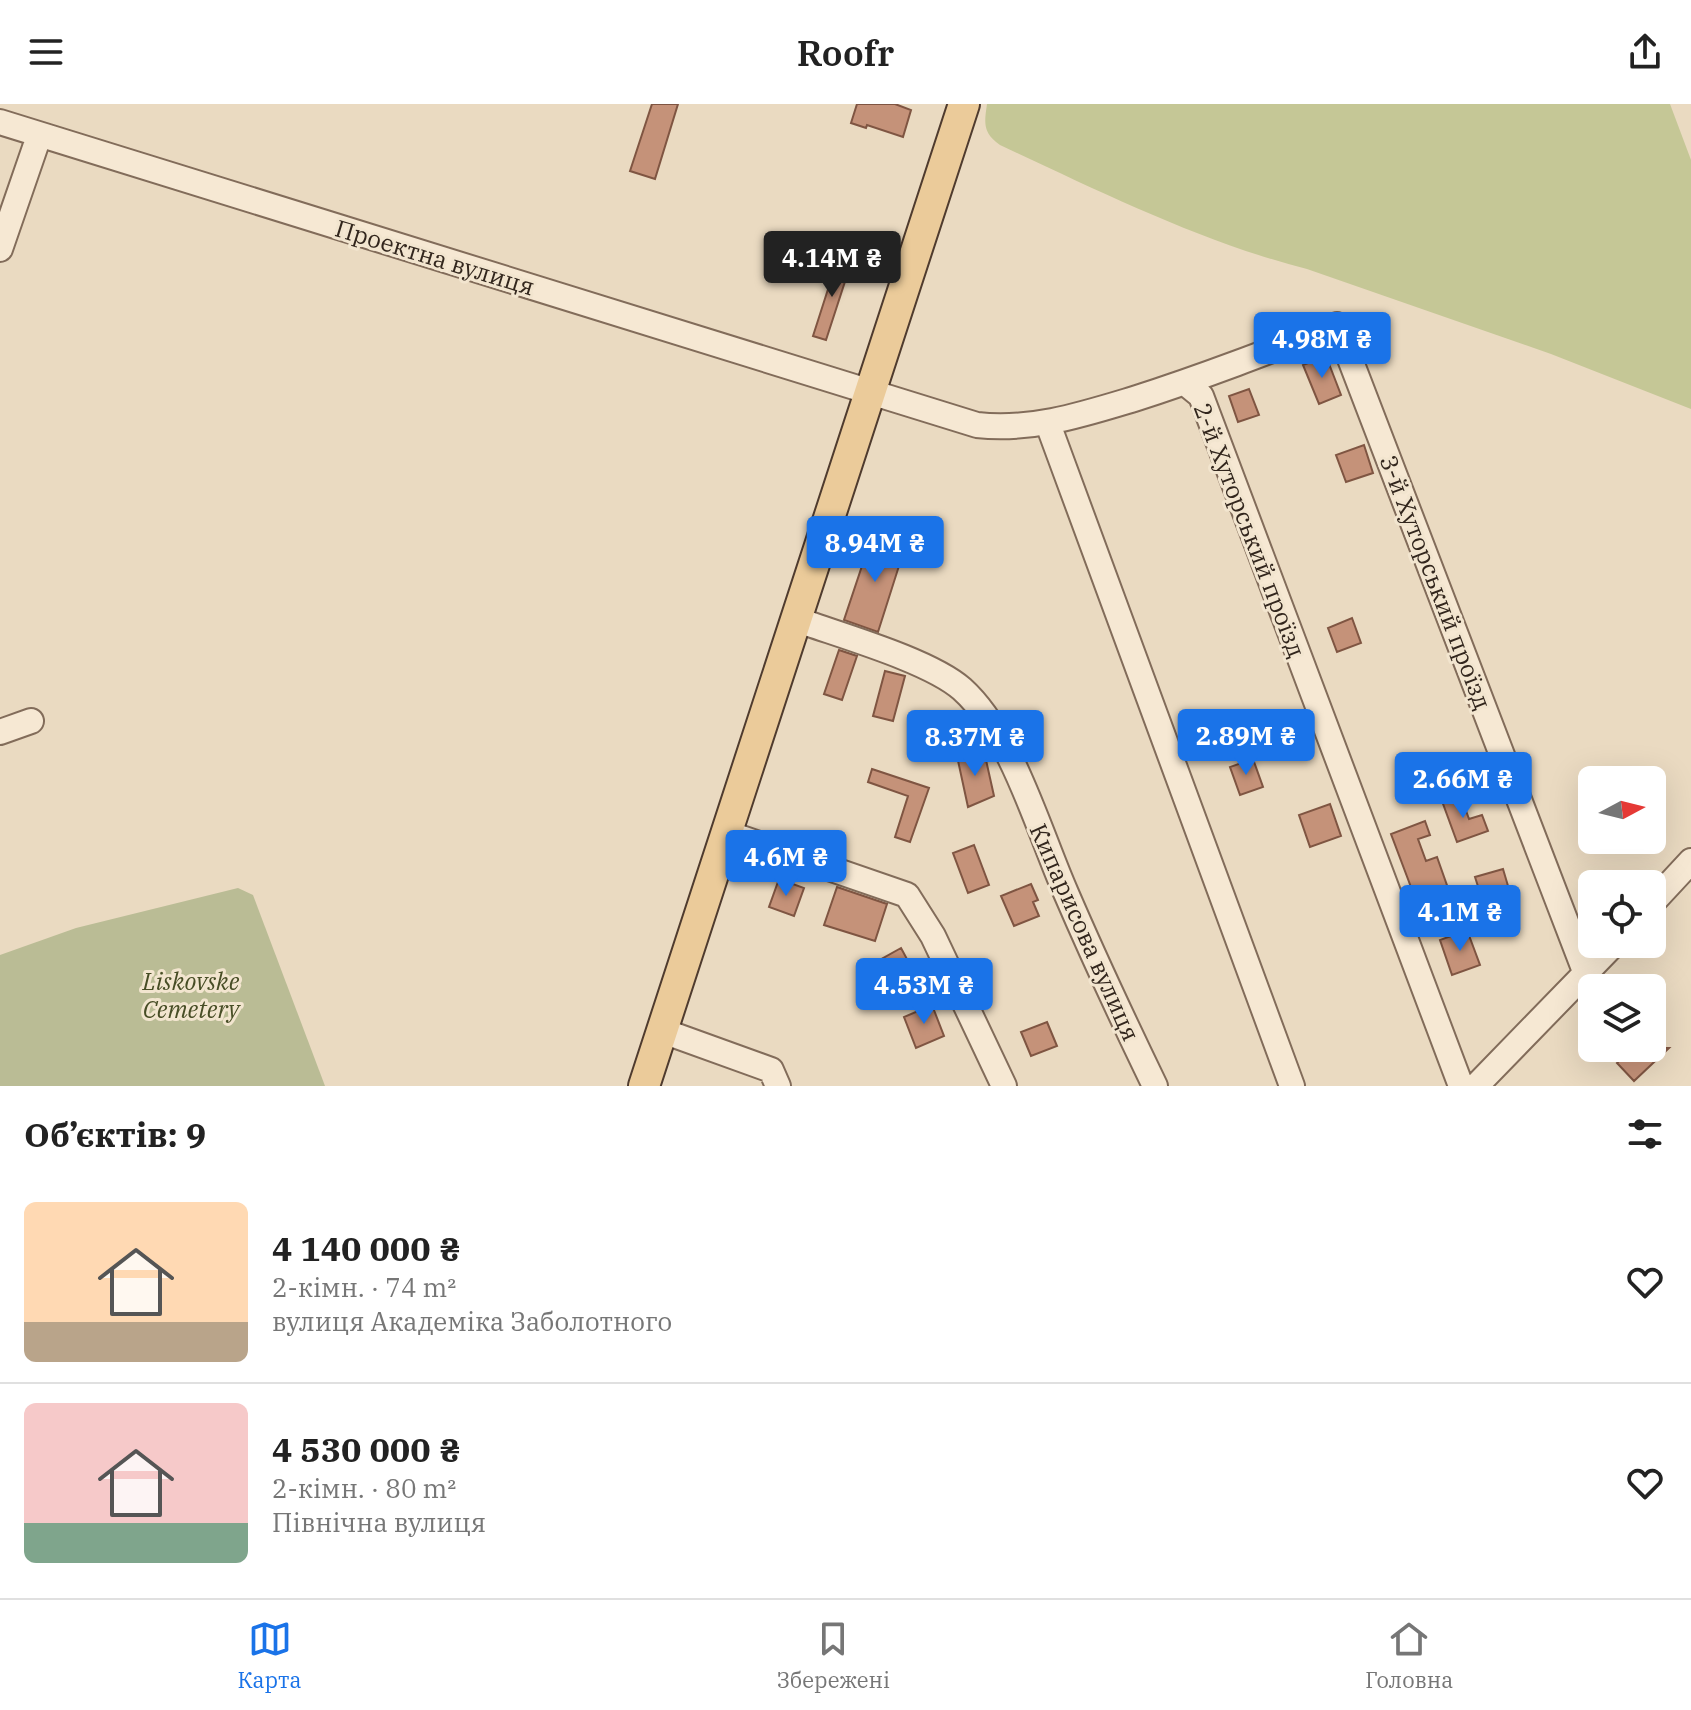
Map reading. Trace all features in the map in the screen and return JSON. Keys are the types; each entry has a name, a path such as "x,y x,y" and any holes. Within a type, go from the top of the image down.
{"main road":[{"path":"644,1086 964,104"}],"street":[{"name":"Проектна вулиця","path":"0,122 977,425 1012,427 1048,424 1185,383 1337,325"},
{"path":"0,249 39,136"},
{"name":"3-й Хуторський проїзд","path":"1337,325 1586,974"},
{"name":"2-й Хуторський проїзд","path":"1185,383 1201,396 1461,1086"},
{"path":"1048,424 1292,1086"},
{"name":"Кипарисова вулиця","path":"795,619 931,669 961,688 975,703 1006,751 1067,895 1155,1086"},
{"path":"0,732 31,721"},
{"path":"727,833 907,895 933,936 1004,1086"},
{"path":"1666,888 1691,861"},
{"path":"1586,974 1601,958"},
{"path":"1476,1086 1578,982"},
{"path":"663,1031 771,1070 778,1086"}],"green space":[{"path":"987,104 1670,104 1691,160 1691,409 1551,354 1307,269 1228,245 1151,214 1000,145 986,128"},
{"name":"Liskovske Cemetery","path":"238,888 253,895 325,1086 0,1086 0,955 76,928"}],"building":[{"path":"652,104 678,104 655,179 630,171"},
{"path":"857,104 895,104 911,110 903,137 851,123"},
{"path":"838,258 851,263 826,340 813,336"},
{"path":"1326,356 1341,395 1319,404 1303,365"},
{"path":"1249,389 1259,415 1238,422 1229,396"},
{"path":"1364,445 1373,473 1346,482 1336,455"},
{"path":"872,536 905,547 878,632 844,620"},
{"path":"1352,618 1361,643 1337,652 1328,628"},
{"path":"839,650 857,656 842,700 824,694"},
{"path":"885,671 905,676 893,721 873,716"},
{"path":"984,751 994,796 968,807 957,756"},
{"path":"1253,759 1263,787 1240,795 1230,767"},
{"path":"872,769 929,788 910,842 895,837 908,796 868,782"},
{"path":"1460,794 1469,819 1482,815 1488,831 1457,842 1442,801"},
{"path":"1330,804 1341,836 1310,847 1299,815"},
{"path":"1425,821 1430,835 1418,839 1426,861 1437,857 1449,891 1417,903 1391,834"},
{"path":"974,845 989,885 968,893 953,853"},
{"path":"1503,869 1511,896 1484,905 1475,877"},
{"path":"779,879 804,888 794,916 769,907"},
{"path":"1031,884 1038,900 1033,902 1039,916 1014,926 1001,896"},
{"path":"837,887 887,904 875,941 824,925"},
{"path":"1467,930 1480,965 1452,975 1440,940"},
{"path":"901,948 915,974 892,987 878,961"},
{"path":"932,1005 944,1036 916,1048 904,1017"},
{"path":"1047,1022 1057,1046 1031,1056 1021,1032"},
{"path":"1618,1062 1654,1062 1634,1081"}]}
